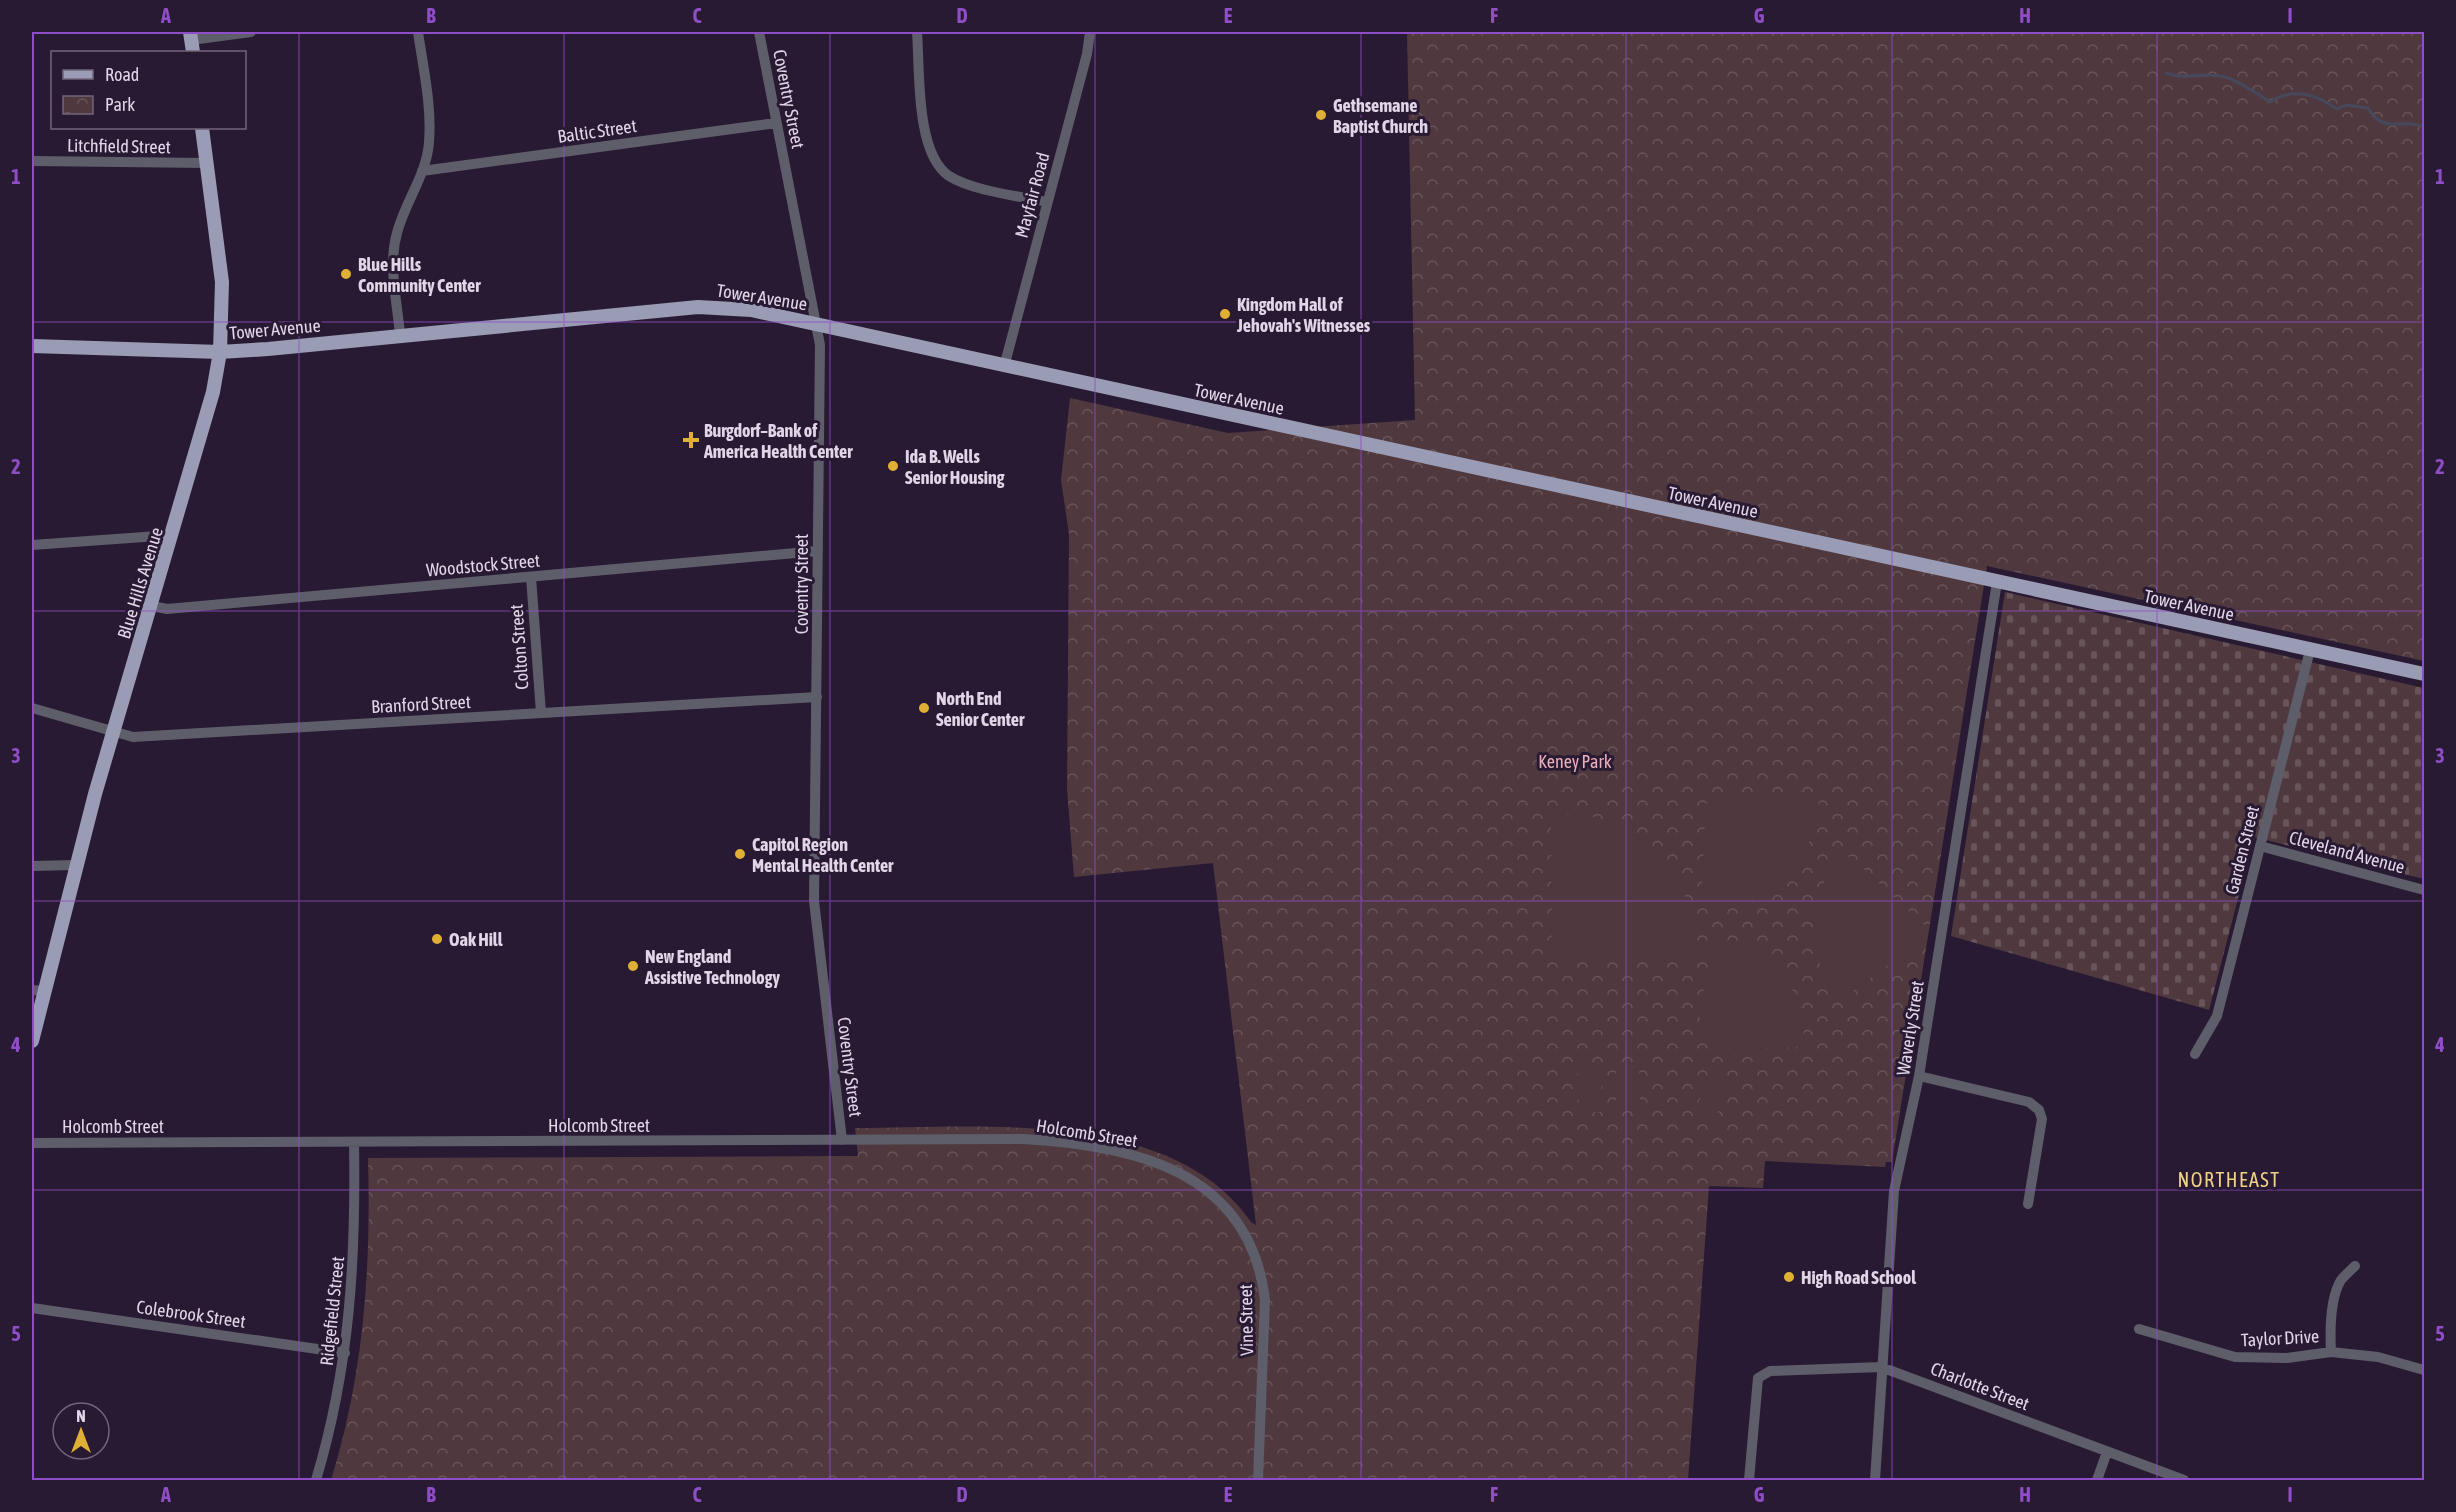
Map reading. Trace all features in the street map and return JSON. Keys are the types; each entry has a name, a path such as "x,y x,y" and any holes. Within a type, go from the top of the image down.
{"main road":[{"name":"Blue Hills Avenue","path":"32,1041 38,990 204,429 220,351 222,282 202,129"},
{"name":"Tower Avenue","path":"32,346 220,351 268,349 400,334 698,307 751,310 1004,367 2424,674"}],"street":[{"path":"191,41 251,32"},
{"path":"400,334 394,249 399,224 422,171 429,144 418,32"},
{"name":"Coventry Street","path":"759,32 816,324 820,357 815,913 842,1140"},
{"path":"917,32 924,122 928,141 942,170 965,183 1047,202"},
{"name":"Mayfair Road","path":"1004,367 1087,54 1089,32"},
{"name":"Baltic Street","path":"422,171 776,123"},
{"name":"Litchfield Street","path":"32,161 207,163"},
{"path":"32,545 172,536"},
{"name":"Woodstock Street","path":"152,606 167,609 818,551"},
{"name":"Colton Street","path":"531,577 541,713"},
{"name":"Waverly Street","path":"1875,1480 1894,1191 1919,1076 1997,582"},
{"name":"Garden Street","path":"2195,1054 2217,1016 2310,650"},
{"name":"Branford Street","path":"32,708 133,737 817,698"},
{"name":"Cleveland Avenue","path":"2260,846 2424,890"},
{"path":"32,866 75,865"},
{"path":"1919,1076 2029,1102 2038,1110 2042,1119 2028,1204"},
{"name":"Holcomb Street","path":"32,1143 1049,1141 1118,1152 1164,1166"},
{"name":"Ridgefield Street","path":"316,1480 329,1437 345,1353 355,1251 354,1142"},
{"name":"Vine Street","path":"1164,1166 1204,1187 1231,1212 1254,1249 1262,1276 1265,1300 1258,1480"},
{"path":"2331,1352 2330,1336 2336,1294 2341,1280 2355,1266"},
{"name":"Colebrook Street","path":"32,1308 345,1353"},
{"name":"Taylor Drive","path":"2139,1329 2235,1357 2287,1358 2331,1352 2378,1357 2424,1370"},
{"name":"Charlotte Street","path":"1749,1480 1758,1378 1770,1371 1881,1367 2184,1480"},
{"path":"2097,1480 2107,1452"}],"green space":[{"name":"Keney Park","path":"1407,32 2424,32 2424,661 1987,566 1892,1162 1886,1162 1885,1167 1765,1161 1763,1188 1709,1186 1688,1480 331,1480 351,1400 363,1321 368,1241 368,1158 858,1156 855,1128 1013,1127 1069,1132 1123,1142 1173,1159 1216,1185 1256,1225 1213,863 1074,877 1067,789 1069,534 1061,480 1070,398 1228,433 1415,420"},
{"path":"2005,592 2424,688 2424,879 2254,837 2209,1010 1951,936"},
{"path":"1718,792 1819,798 1812,834 1806,850 1787,878 1774,889 1758,897 1739,902 1701,904 1706,804"},
{"path":"1551,814 1583,815 1604,820 1641,840 1656,854 1681,889 1689,908 1695,932 1693,957 1564,959 1552,945"},
{"path":"1850,856 1928,929 1928,935 1842,999 1830,984 1821,966 1814,924 1823,884 1834,868"},
{"path":"1715,940 1735,943 1753,950 1782,974 1800,1008 1803,1047 1739,1049 1705,1044 1699,1037 1701,1001"},
{"path":"1601,1069 1602,1112 1579,1113 1578,1070"},
{"path":"1639,1069 1640,1111 1616,1111 1616,1070"},
{"path":"1708,1079 1728,1087 1716,1117 1696,1109"}],"waterway":[{"path":"2166,73 2182,76 2218,75 2237,82 2270,102 2279,97 2304,94 2321,99 2337,109 2346,105 2368,108 2374,116 2387,124 2416,124 2424,127"}],"place":[{"name":"Gethsemane Baptist Church","path":"1321,115"},
{"name":"Blue Hills Community Center","path":"346,274"},
{"name":"Kingdom Hall of Jehovah's Witnesses","path":"1225,314"},
{"name":"Burgdorf–Bank of America Health Center","path":"691,440"},
{"name":"Ida B. Wells Senior Housing","path":"893,466"},
{"name":"North End Senior Center","path":"924,708"},
{"name":"Capitol Region Mental Health Center","path":"740,854"},
{"name":"Oak Hill","path":"437,939"},
{"name":"New England Assistive Technology","path":"633,966"},
{"name":"High Road School","path":"1789,1277"}],"district":[{"name":"NORTHEAST","path":"2229,1179"}]}
